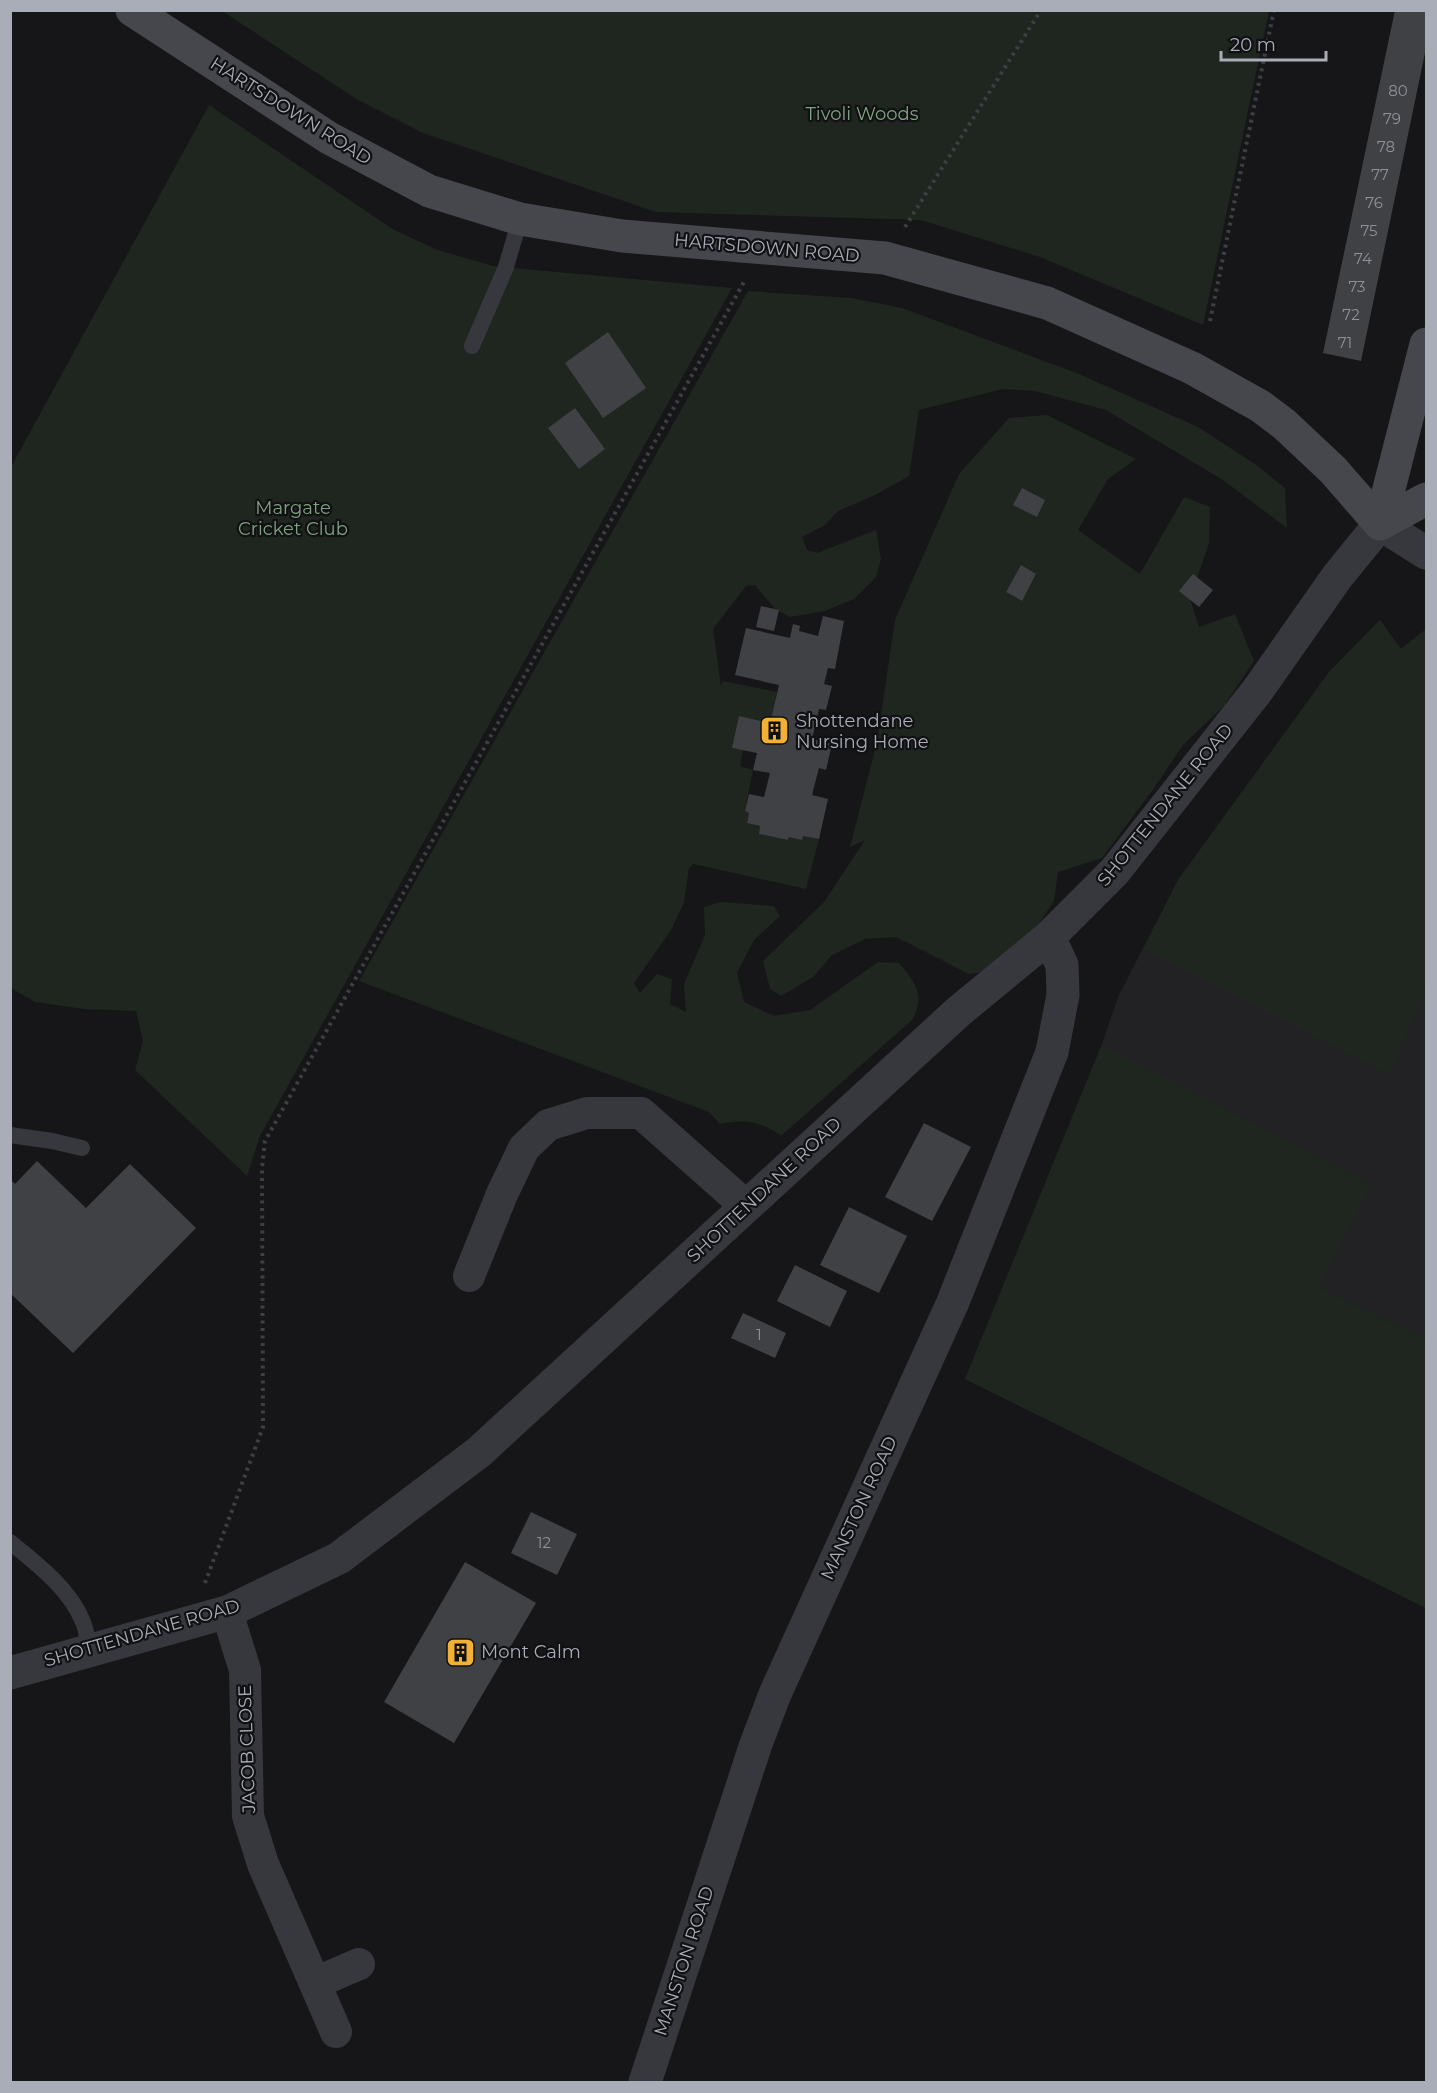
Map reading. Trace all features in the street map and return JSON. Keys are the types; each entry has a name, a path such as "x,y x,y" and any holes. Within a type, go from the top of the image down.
{"main road":[{"name":"HARTSDOWN ROAD","path":"132,10 329,138 429,191 520,219 622,236 885,258 1047,303 1192,368 1260,406 1284,424 1333,470 1380,524"},
{"path":"1380,524 1419,409 1426,344"},
{"path":"1380,524 1426,499"}],"street":[{"path":"1380,524 1426,553"},
{"name":"SHOTTENDANE ROAD","path":"10,1672 227,1612 339,1558 479,1452 958,1012 1049,937 1115,871 1257,691 1337,577 1380,524"},
{"name":"MANSTON ROAD","path":"645,2082 756,1744 776,1694 952,1302 1052,1052 1063,995 1062,965 1049,937"},
{"path":"469,1276 502,1194 524,1148 548,1125 587,1113 642,1113 746,1206"},
{"name":"JACOB CLOSE","path":"227,1612 245,1670 248,1816 263,1864 336,2032"},
{"path":"315,1983 359,1964"}],"lane":[{"path":"472,346 506,267 520,219"},
{"path":"10,1135 82,1148"},
{"path":"10,1542 43,1569 73,1603 84,1623 89,1650"}],"path":[{"path":"885,258 1041,10"},
{"path":"1210,321 1274,10"},
{"path":"204,1588 263,1427 262,1168 266,1142 762,248"}],"shaded area":[{"path":"1380,620 1401,649 1426,629 1426,1608 965,1379 1102,1044 1118,997 1178,880 1329,672"}],"green space":[{"name":"Tivoli Woods","path":"222,11 1269,11 1203,325 1040,257 921,220 656,212 423,133 358,100"},
{"name":"Margate Cricket Club","path":"209,105 394,230 438,250 493,266 732,288 260,1136 247,1176 135,1070 143,1041 136,1011 84,1009 35,1002 11,988 11,467"},
{"path":"748,291 851,298 902,308 1079,374 1198,427 1255,464 1285,488 1287,528 1223,480 1106,410 1035,391 1003,389 919,410 909,476 875,495 838,511 825,525 802,537 807,550 817,553 876,530 881,559 876,577 854,599 825,611 790,617 775,609 755,585 746,586 713,629 721,686 723,681 777,692 770,723 732,748 743,750 740,766 753,770 745,811 749,813 747,823 760,826 759,834 788,840 789,837 803,836 819,839 806,889 693,864 689,868 684,903 671,930 634,983 640,993 657,974 672,979 670,1004 686,1012 684,984 705,935 704,907 721,902 774,906 780,916 754,940 737,973 744,1002 774,1016 810,1010 878,962 899,963 910,976 918,996 912,1020 781,1136 752,1122 720,1124 709,1112 359,981"},
{"path":"1047,415 1136,459 1108,479 1078,530 1140,574 1184,497 1210,507 1209,543 1190,599 1199,627 1235,614 1254,661 1224,706 1183,745 1102,858 1058,872 1054,901 1029,939 983,972 969,974 896,937 865,939 832,955 813,977 781,996 770,989 763,961 824,902 865,840 850,847 877,742 895,620 959,474 1009,418","holes":["1021,566 1036,575 1021,601 1006,592"]},
{"path":"1380,620 1401,649 1426,629 1426,989 1389,1075 1143,949 1178,880 1329,672"},
{"path":"1102,1044 1371,1185 1318,1287 1426,1340 1426,1608 965,1379"}],"building":[{"path":"1395,10 1426,10 1426,48 1361,361 1323,353"},
{"path":"608,332 646,388 603,418 565,363"},
{"path":"575,408 605,449 579,469 548,428"},
{"path":"1022,488 1045,500 1037,517 1013,505"},
{"path":"1021,565 1036,574 1022,601 1006,592"},
{"path":"1193,574 1213,590 1199,607 1179,591"},
{"path":"761,606 779,610 774,631 756,627"},
{"name":"Shottendane Nursing Home","path":"823,616 844,621 835,669 828,668 824,684 832,686 826,710 819,709 812,739 832,744 826,770 819,768 812,795 828,799 819,839 803,836 802,840 789,837 788,840 759,834 760,826 747,823 749,813 745,811 749,794 764,797 770,773 753,770 757,753 732,748 739,716 770,723 779,685 735,675 746,628 790,638 793,624 800,626 799,631 818,636"},
{"path":"924,1123 971,1147 932,1221 885,1197"},
{"path":"37,1161 86,1208 130,1164 196,1228 73,1353 10,1293 10,1179 15,1184"},
{"path":"849,1207 907,1236 879,1293 820,1265"},
{"path":"795,1265 847,1291 830,1327 777,1301"},
{"path":"743,1313 786,1333 775,1358 731,1338"},
{"path":"531,1512 577,1534 557,1575 511,1553"},
{"name":"Mont Calm","path":"465,1562 536,1603 454,1743 384,1702"}],"place":[{"name":"Shottendane Nursing Home","path":"775,731"},
{"name":"Mont Calm","path":"460,1652"}]}
